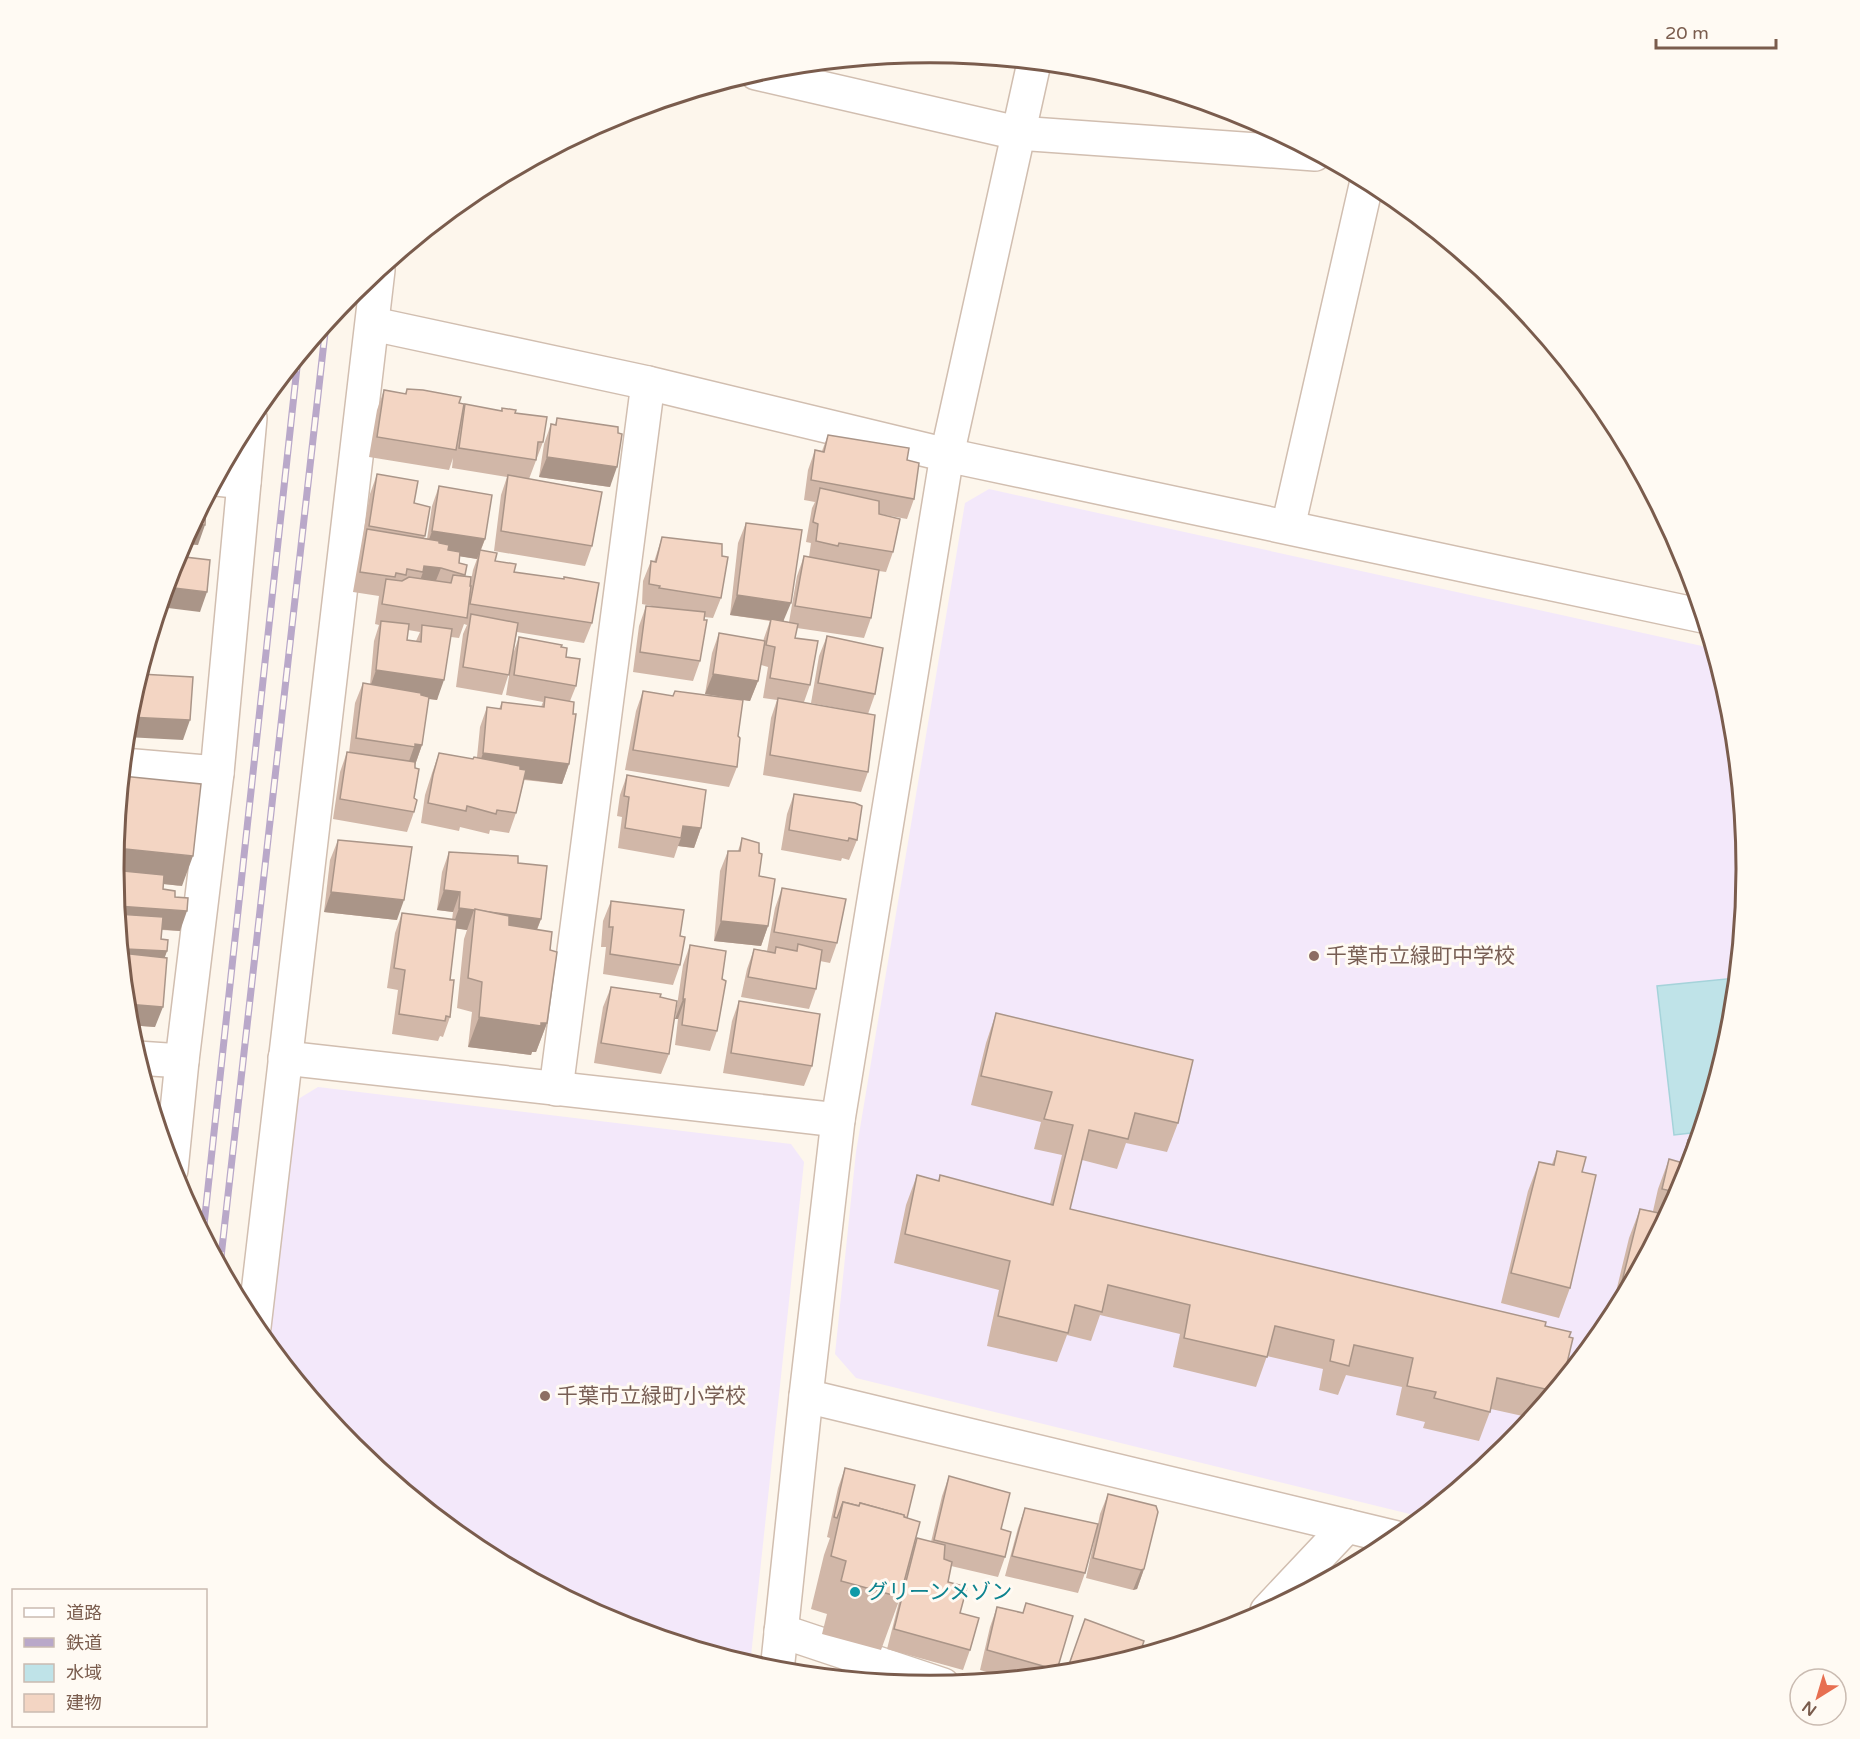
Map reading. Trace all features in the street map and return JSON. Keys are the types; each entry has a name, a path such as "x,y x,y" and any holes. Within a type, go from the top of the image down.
{"street":[{"path":"778,1662 838,1120 947,455 1032,70"},
{"path":"776,78 1017,133 1298,152"},
{"path":"1288,527 1364,190"},
{"path":"256,1312 377,283"},
{"path":"373,324 648,383 947,455 1695,613"},
{"path":"556,1089 648,383"},
{"path":"173,1148 217,773 230,480 237,457"},
{"path":"130,766 217,773"},
{"path":"285,1058 838,1120"},
{"path":"146,1059 182,1061"},
{"path":"806,1396 1385,1535"},
{"path":"1283,1595 1347,1526"},
{"path":"781,1631 914,1675"}],"shaded area":[{"name":"千葉市立緑町中学校","path":"989,489 1705,648 1721,712 1730,764 1735,817 1735,922 1730,975 1721,1027 1694,1129 1653,1226 1601,1318 1570,1360 1500,1440 1462,1476 1413,1515 856,1378 835,1354 856,1152 965,503"},
{"name":"千葉市立緑町小学校","path":"318,1087 791,1144 804,1162 751,1656 721,1649 621,1615 573,1593 482,1540 398,1476 360,1440 290,1360 270,1333 295,1101"}],"water":[{"path":"1729,979 1709,1078 1693,1133 1674,1135 1657,986"}],"building":[{"path":"407,389 461,397 459,403 464,404 456,450 377,437 384,390 406,394"},
{"path":"465,404 502,411 502,408 516,410 515,413 547,417 543,442 538,442 536,460 459,448"},
{"path":"557,418 618,427 618,433 622,434 617,467 547,457 551,424 556,425"},
{"path":"828,435 909,448 907,460 919,463 914,499 811,480 815,450 824,452"},
{"path":"377,474 418,481 414,503 430,507 425,536 369,526"},
{"path":"508,475 602,492 592,546 501,531"},
{"path":"439,486 492,495 485,539 432,531"},
{"path":"820,488 879,501 879,514 900,519 893,552 839,543 838,546 816,541 818,524 813,522"},
{"path":"746,523 802,530 791,603 737,595"},
{"path":"367,529 439,541 439,543 449,545 448,550 460,552 459,563 467,565 465,575 424,566 423,572 407,569 406,575 396,573 395,577 360,572"},
{"path":"662,537 722,544 722,556 728,557 721,598 659,588 660,586 649,584 651,561 656,562"},
{"path":"480,550 497,553 495,561 516,564 514,572 599,583 592,623 470,604"},
{"path":"804,556 879,570 871,618 795,606"},
{"path":"187,557 210,560 207,592 175,588"},
{"path":"453,575 471,577 467,618 382,604 386,579 402,581 409,577 451,583"},
{"path":"646,606 705,612 704,620 707,620 700,661 640,652"},
{"path":"471,614 518,623 509,675 463,667"},
{"path":"771,619 798,624 795,638 818,641 810,685 770,678 775,647 766,645"},
{"path":"381,621 409,624 407,640 421,642 422,625 452,629 444,680 376,670"},
{"path":"719,633 765,641 758,681 713,674"},
{"path":"827,636 883,648 875,694 818,683"},
{"path":"519,637 562,645 561,647 567,648 566,657 580,659 576,686 514,675"},
{"path":"148,674 193,677 190,720 138,717"},
{"path":"363,683 421,693 429,697 422,745 415,744 415,747 356,738"},
{"path":"643,691 673,696 675,691 743,700 737,767 633,750"},
{"path":"545,697 574,702 573,714 576,714 569,764 483,753 487,707 501,709 502,702 544,707"},
{"path":"778,698 875,715 868,772 770,755"},
{"path":"347,752 415,762 415,768 419,769 414,812 340,799"},
{"path":"439,753 473,759 474,757 520,766 520,769 526,770 516,813 497,810 496,814 467,806 466,811 428,803"},
{"path":"627,775 706,790 701,828 683,826 681,838 625,828 629,797 624,796"},
{"path":"129,777 201,784 193,856 126,849 125,856 125,817"},
{"path":"794,794 862,806 857,840 849,838 848,841 789,830"},
{"path":"742,838 759,843 759,853 762,854 759,876 775,879 768,926 721,921 728,851 740,851"},
{"path":"338,840 412,847 404,900 331,892"},
{"path":"449,852 518,856 518,863 547,866 541,919 459,908 460,892 444,890"},
{"path":"123,871 164,875 163,889 175,891 175,897 188,898 187,911 124,907"},
{"path":"782,888 846,899 837,943 774,932"},
{"path":"611,901 684,910 680,936 685,937 680,965 610,954 613,927 609,927"},
{"path":"475,909 509,916 509,925 552,932 550,950 557,952 547,1023 541,1023 541,1026 479,1017 482,982 468,978"},
{"path":"402,913 457,920 450,980 454,980 450,1017 446,1016 445,1021 399,1014 405,970 394,968"},
{"path":"125,915 163,917 161,939 168,940 167,951 128,949"},
{"path":"798,944 822,950 816,989 748,977 754,949 775,953 776,947 797,951"},
{"path":"690,945 726,951 722,979 726,981 717,1031 682,1025"},
{"path":"128,954 167,958 163,1007 135,1005"},
{"path":"611,987 661,994 660,997 677,1001 669,1054 601,1043"},
{"path":"739,1001 820,1014 812,1066 731,1053"},
{"path":"996,1013 1193,1060 1178,1123 1135,1113 1128,1139 1089,1130 1070,1209 1546,1322 1545,1326 1571,1332 1569,1337 1573,1338 1567,1364 1546,1389 1497,1378 1490,1412 1434,1398 1436,1392 1407,1386 1413,1358 1354,1345 1349,1366 1330,1361 1334,1340 1275,1326 1267,1357 1184,1338 1190,1305 1108,1285 1102,1312 1075,1305 1068,1333 998,1316 1010,1261 905,1234 917,1175 939,1181 940,1175 1053,1205 1073,1125 1044,1119 1052,1092 981,1076"},
{"path":"1557,1151 1586,1157 1582,1172 1596,1175 1570,1288 1511,1273 1539,1162 1554,1165"},
{"path":"1669,1159 1681,1162 1669,1191 1662,1189"},
{"path":"1640,1209 1659,1213 1653,1226 1621,1284"},
{"path":"845,1468 915,1485 907,1518 904,1515 860,1503 859,1506 843,1502 837,1518 834,1517"},
{"path":"949,1476 1010,1493 1001,1529 1011,1532 1005,1557 934,1540"},
{"path":"1108,1494 1156,1506 1158,1512 1144,1569 1093,1558"},
{"path":"843,1502 859,1506 860,1503 904,1515 904,1517 920,1522 900,1597 841,1581 846,1561 831,1556"},
{"path":"1025,1508 1098,1524 1085,1573 1012,1556"},
{"path":"917,1538 945,1545 944,1559 952,1562 948,1582 967,1587 960,1613 979,1618 970,1650 894,1629"},
{"path":"1026,1603 1073,1616 1058,1665 1047,1667 987,1650 997,1607 1023,1613"},
{"path":"1085,1619 1144,1641 1139,1649 1069,1664"}],"railway":[{"path":"221,1253 324,337"},
{"path":"204,1220 297,371"}],"place":[{"name":"千葉市立緑町中学校","path":"1314,956"},
{"name":"千葉市立緑町小学校","path":"545,1396"},
{"name":"グリーンメゾン","path":"855,1592"}]}
